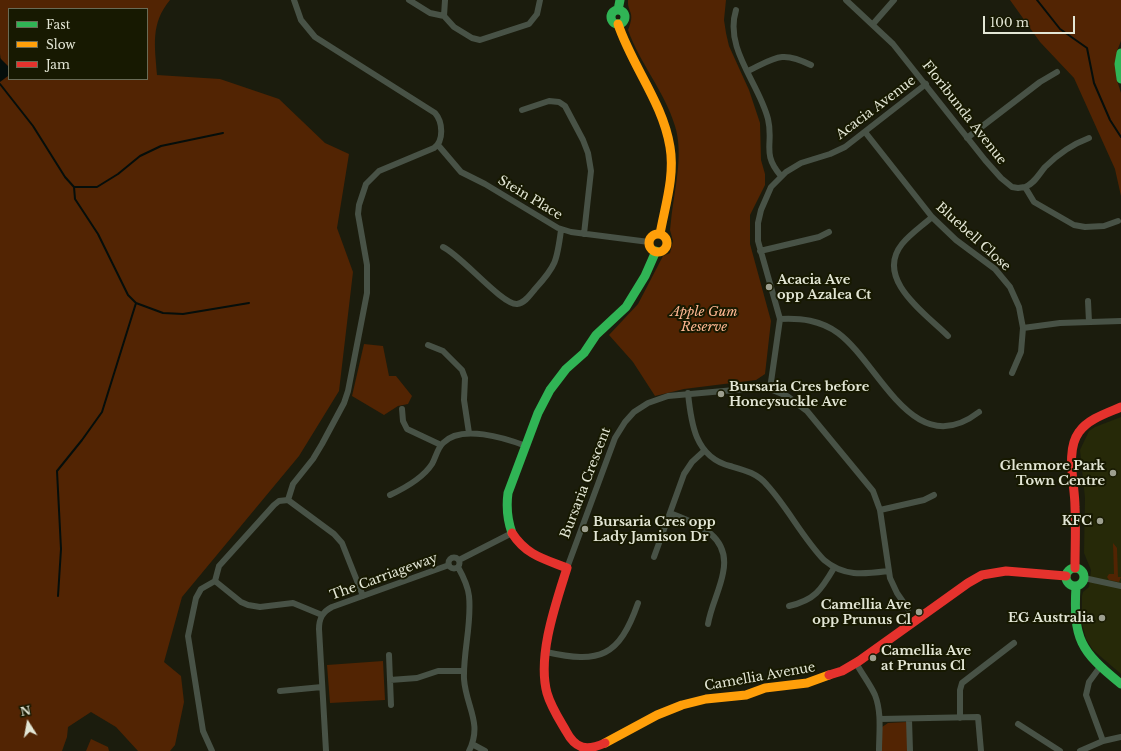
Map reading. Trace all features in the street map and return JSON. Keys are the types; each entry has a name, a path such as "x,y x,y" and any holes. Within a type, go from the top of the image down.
{"street":[{"path":"288,500 293,484 308,466 322,444 344,403 348,391 367,293 367,265 358,214 358,205 366,184 382,169 438,145 441,135 438,116 319,41 305,25 294,0"},
{"path":"409,0 430,13 444,16 454,27 472,38 483,40 529,24 536,17 540,0"},
{"path":"444,16 445,0"},
{"path":"620,0 618,10 613,13 613,21 618,24 625,46 663,122 670,147 671,167 660,234"},
{"name":"Floribunda Avenue","path":"846,0 893,44 988,164 1006,182 1015,188 1025,187"},
{"path":"873,24 894,0"},
{"path":"736,10 732,21 733,34 763,104 768,119 770,161 781,176"},
{"path":"1121,52 1119,64 1121,79"},
{"path":"748,71 774,58 783,56 797,58 810,65"},
{"path":"967,138 1040,82 1057,72"},
{"name":"Acacia Avenue","path":"770,389 780,319 760,250 758,227 761,210 767,194 781,176 801,163 830,154 845,147 926,84"},
{"path":"522,110 549,101 560,100 565,106 581,136 589,159 591,182 584,234"},
{"name":"Bluebell Close","path":"865,132 932,217 956,240 1002,276 1018,302 1023,328 1021,352 1012,374"},
{"path":"1089,138 1074,144 1052,161 1031,183 1025,187 1034,202 1074,225 1085,227 1104,226 1118,221"},
{"name":"Stein Place","path":"438,145 461,172 485,184 561,230 649,242"},
{"path":"932,217 901,245 895,256 894,272 901,291 948,336"},
{"path":"443,247 455,254 506,301 516,307 526,300 552,270 557,260 561,230"},
{"path":"760,250 819,237 829,232"},
{"path":"660,234 666,239 667,244 662,250 656,251 650,247 649,242 654,235 660,234"},
{"path":"567,568 534,556 522,546 512,533 507,518 507,497 538,413 550,390 566,369 584,353 596,335 626,307 643,280 656,251"},
{"path":"1088,302 1089,322"},
{"path":"780,319 811,320 826,326 839,334 850,344 903,408 918,419 934,424 950,425 968,420 979,412"},
{"path":"1023,328 1060,323 1121,321"},
{"path":"428,345 443,351 462,370 464,378 464,400 469,433"},
{"name":"Bursaria Crescent","path":"581,750 570,740 547,693 544,672 546,652 567,568 621,428 634,412 648,403 668,396 688,393 751,388 770,389 787,396 807,411 868,484 875,495 880,510 888,571 893,587 908,609"},
{"path":"688,393 692,428 704,451 720,463 748,471 763,480 818,554 834,568 856,574 888,571"},
{"path":"1075,568 1075,499 1071,457 1073,445 1077,434 1086,424 1100,415 1121,407"},
{"path":"402,409 403,421 407,430 441,445"},
{"path":"390,495 407,487 426,471 441,445 452,437 469,433 504,438 526,446"},
{"path":"654,557 686,470 704,451"},
{"path":"880,510 924,500 934,496"},
{"path":"212,751 203,731 188,636 197,595 202,589 215,581 219,566 274,505 279,501 288,500 338,538 346,549 363,596"},
{"path":"670,514 705,528 715,538 721,550 724,563 723,573 708,624"},
{"path":"460,560 453,557 449,561 449,565 453,568 458,567 460,560 512,533"},
{"name":"The Carriageway","path":"326,751 319,626 322,615 332,607 449,565"},
{"name":"The Carriageway","path":"458,567 467,587 470,603 464,671 466,694 475,723 472,744 469,751"},
{"path":"789,606 804,602 816,594 834,568"},
{"path":"1076,586 1070,584 1066,576 1069,570 1075,568 1081,570 1084,578"},
{"name":"Camellia Avenue","path":"581,750 594,749 657,715 682,705 706,699 746,695 765,688 807,683 831,676 856,663 982,574 1006,571 1066,576"},
{"path":"1076,586 1082,582 1084,578"},
{"path":"1084,578 1121,586"},
{"path":"215,581 241,602 248,605 260,607 293,603 322,615"},
{"path":"1076,586 1074,619 1077,637 1088,656 1121,684"},
{"path":"546,652 580,658 596,656 606,652 626,633 638,603"},
{"path":"960,718 960,690 962,683 1014,644"},
{"path":"389,655 391,705"},
{"path":"856,663 876,696 880,719 879,751"},
{"path":"1100,667 1089,682 1086,694 1088,704 1103,741"},
{"path":"390,680 417,678 438,671 464,671"},
{"path":"280,692 322,687"},
{"path":"880,719 978,717 981,751"},
{"path":"909,719 910,751"},
{"path":"1018,724 1060,751"},
{"path":"1080,751 1103,741 1121,737"},
{"path":"472,744 485,751"}],"shaded area":[{"path":"0,58 8,66 8,76 0,82"},
{"name":"Glenmore Park Town Centre","path":"1121,417 1121,674 1093,650 1086,639 1082,623 1082,596 1083,592 1089,587 1091,570 1084,553 1085,498 1080,450 1089,431 1095,427"}],"green space":[{"path":"0,0 170,0 159,18 155,36 157,75 220,79 279,99 325,143 349,154 337,228 353,272 339,391 299,456 182,597 164,662 181,676 184,702 175,745 170,751 138,751 116,727 91,712 68,727 67,737 62,751 0,751 0,77 4,75 0,54"},
{"name":"Apple Gum Reserve","path":"628,0 726,0 724,20 726,33 729,46 749,90 760,123 761,160 765,174 765,185 750,215 750,244 771,321 765,374 756,380 684,389 655,396 633,362 609,335 638,304 663,256 670,253 673,241 670,230 678,173 679,149 675,126 665,101 639,55 628,30 631,16"},
{"path":"1010,0 1121,0 1121,41 1117,51 1116,77 1121,93 1121,196 1115,169 1074,78 1040,42"},
{"path":"364,344 383,346 389,376 396,376 412,396 408,404 398,406 384,415 352,396"},
{"path":"1113,543 1117,548 1118,577 1121,577 1119,582 1109,580 1107,577 1109,574 1114,574"},
{"path":"383,661 385,700 330,703 327,665"},
{"path":"907,722 907,751 882,751 882,727 888,723"},
{"path":"91,739 108,747 109,751 86,751"}],"waterway":[{"path":"1037,0 1060,29 1087,48 1094,83 1110,120 1121,137"},
{"path":"0,84 33,126 65,177 74,187 75,199 98,234 128,295 136,303 163,313 183,314 249,303"},
{"path":"74,187 97,187 118,174 140,156 161,146 223,133"},
{"path":"58,596 61,549 57,471 102,412 136,303"}],"traffic: fast":[{"path":"618,10 620,0"},
{"path":"618,10 623,12 625,17 623,22 618,24 613,22 611,17 613,12 618,10"},
{"path":"1121,53 1119,64 1121,79"},
{"path":"512,533 507,513 508,493 538,413 550,390 566,369 584,353 596,335 626,307 645,276 656,251"},
{"path":"1075,568 1081,571 1084,577 1081,583 1075,586 1069,583 1066,577 1069,571 1075,568"},
{"path":"1076,586 1076,619 1078,632 1082,642 1096,662 1121,684"}],"traffic: slow":[{"path":"618,24 631,55 661,115 670,147 670,180 660,234"},
{"path":"658,234 664,237 667,243 664,249 658,252 652,249 649,243 652,237 658,234"},
{"path":"605,743 657,715 682,705 706,699 746,695 765,688 807,683 829,675"}],"traffic: jam":[{"path":"1075,568 1075,498 1072,448 1079,432 1087,423 1121,407"},
{"path":"512,533 529,551 543,559 567,568 553,613 546,646 544,663 547,693 555,713 574,742 587,748 599,746 605,743"},
{"path":"829,675 842,671 859,661 968,583 982,575 1006,571 1066,576"}],"place":[{"name":"Acacia Ave opp Azalea Ct","path":"769,287"},
{"name":"Bursaria Cres before Honeysuckle Ave","path":"721,394"},
{"name":"Glenmore Park Town Centre","path":"1113,473"},
{"name":"KFC","path":"1100,521"},
{"name":"Bursaria Cres opp Lady Jamison Dr","path":"585,529"},
{"name":"Camellia Ave opp Prunus Cl","path":"919,612"},
{"name":"EG Australia","path":"1102,618"},
{"name":"Camellia Ave at Prunus Cl","path":"873,658"}]}
